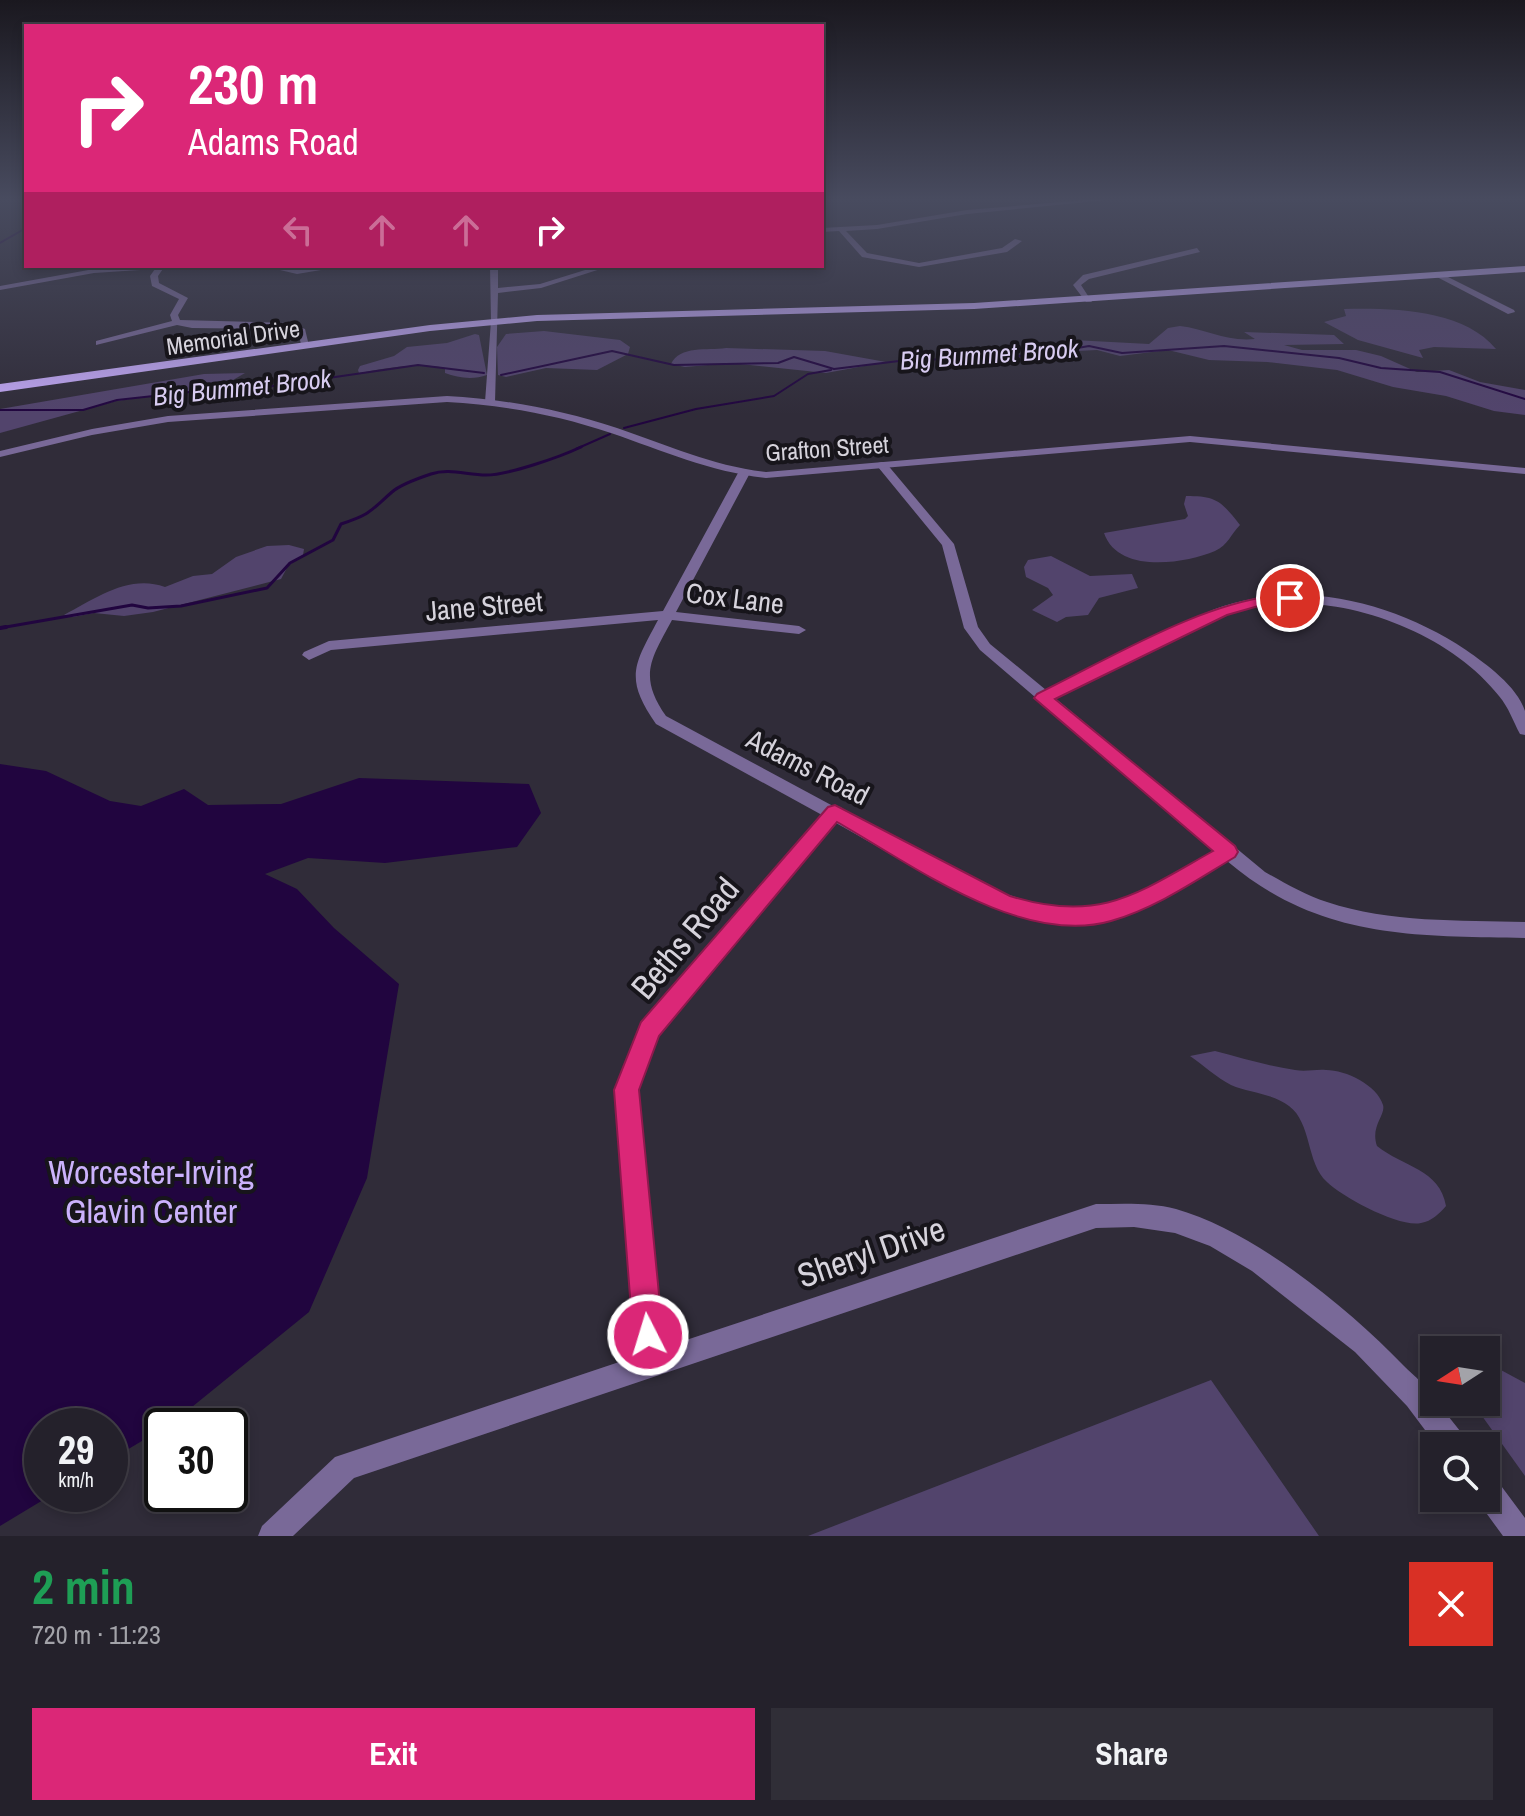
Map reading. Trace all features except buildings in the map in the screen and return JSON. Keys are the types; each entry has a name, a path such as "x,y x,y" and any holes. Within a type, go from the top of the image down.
{"main road":[{"name":"Memorial Drive","path":"0,388 495,321 600,314 915,309 1487,272"}],"street":[{"path":"0,288 90,272"},
{"path":"157,272 155,284 184,298 174,315 177,322"},
{"path":"490,402 495,321 494,272"},
{"path":"494,291 541,286 588,272"},
{"path":"1089,300 1077,285 1086,277 1108,272"},
{"path":"1440,275 1511,312"},
{"path":"99,343 177,322 192,325 289,326 302,331 305,346"},
{"name":"Grafton Street","path":"0,454 118,427 191,417 414,400 490,402 604,428 713,468 744,473 793,474 1190,439 1525,471"},
{"path":"882,465 948,544 968,617 977,638 1003,665 1277,889 1336,915 1396,926 1525,930"},
{"name":"Adams Road","path":"744,473 642,663 647,700 661,720 957,881 1031,912 1072,917 1107,914 1139,903 1228,852"},
{"path":"1043,698 1221,611 1262,600 1290,598 1354,606 1420,630 1471,661 1518,700 1525,730"},
{"name":"Cox Lane","path":"666,615 799,630"},
{"name":"Jane Street","path":"309,655 329,646 666,615"},
{"name":"Beths Road","path":"651,1365 627,1090 650,1029 835,812"},
{"name":"Sheryl Drive","path":"272,1536 345,1467 1096,1216 1134,1215 1186,1225 1217,1237 1261,1262 1364,1343 1416,1397 1443,1432"},
{"path":"1500,1508 1521,1536"}],"shaded area":[{"path":"1344,309 1405,311 1446,319 1482,336 1496,349 1434,347 1419,350 1423,358 1358,340 1324,322 1346,316"},
{"path":"1180,326 1245,339 1255,339 1244,332 1334,335 1344,344 1284,345 1302,350 1356,350 1381,356 1417,372 1449,370 1480,382 1525,390 1525,415 1494,411 1446,396 1393,387 1337,370 1267,362 1209,360 1168,350 1120,356 1097,350 1077,351 1063,343 1073,340 1149,344 1168,328"},
{"path":"544,331 620,340 630,347 628,354 597,370 546,368 506,377 498,375 497,347 506,334"},
{"path":"479,335 487,375 460,377 445,373 445,368 423,366 359,373 358,370 360,366 394,356 407,347 447,343"},
{"path":"726,348 825,351 886,362 826,373 731,363 685,367 671,364 687,351"},
{"path":"245,373 221,387 116,401 0,433 0,409 204,374"},
{"path":"1186,496 1205,497 1218,502 1240,525 1219,549 1202,556 1170,562 1137,560 1123,555 1112,546 1104,533 1185,519 1188,516 1184,504"},
{"path":"289,545 304,549 303,555 288,566 281,579 153,612 124,616 94,613 73,617 64,615 113,590 139,584 165,587 193,576 212,574 236,557 267,546"},
{"path":"1051,556 1090,576 1132,574 1138,588 1099,598 1088,615 1066,617 1057,622 1032,610 1053,595 1048,588 1026,577 1024,567 1028,560"},
{"path":"0,764 46,771 110,801 141,806 184,789 208,805 281,804 359,778 529,784 541,813 517,847 385,863 308,858 265,874 297,889 334,928 399,984 367,1178 309,1312 191,1408 144,1408 144,1440 128,1449 128,1408 24,1408 24,1512 0,1526"},
{"path":"1215,1051 1295,1070 1334,1071 1368,1085 1383,1105 1375,1133 1377,1146 1428,1176 1442,1194 1446,1206 1429,1221 1412,1223 1386,1216 1345,1195 1320,1174 1302,1122 1289,1106 1275,1098 1231,1085 1190,1056"},
{"path":"1500,1370 1525,1383 1525,1476 1500,1441 1500,1432 1493,1432 1482,1416 1500,1416"},
{"path":"1211,1380 1319,1536 808,1536"}],"waterway":[{"name":"Big Bummet Brook","path":"501,375 612,351 674,365 778,363 794,357 834,369 899,361 1037,355 1089,346 1122,353 1224,346 1339,358 1381,368 1440,372 1525,399"},
{"name":"Big Bummet Brook","path":"0,410 83,410 117,400 208,390 217,394 418,365 484,373"},
{"path":"624,428 696,409 774,396 808,374 831,370"},
{"path":"577,449 610,434"},
{"path":"577,449 581,447"},
{"path":"6,627 0,628 132,605 148,608 181,606 267,588 290,563 333,540 341,524 369,512 405,484 438,472 486,475 507,472 577,449"}],"route":[{"path":"648,1335 627,1090 650,1029 835,812 957,881 1031,912 1072,917 1107,914 1139,903 1228,852 1043,698 1221,611 1262,600 1290,598"}],"park label":[{"name":"Worcester-Irving Glavin Center","path":"151,1192"}]}
